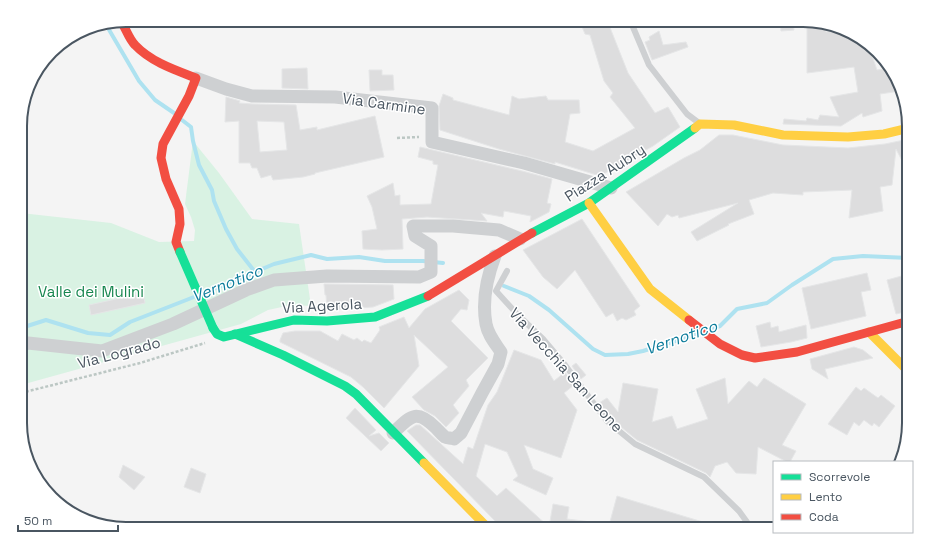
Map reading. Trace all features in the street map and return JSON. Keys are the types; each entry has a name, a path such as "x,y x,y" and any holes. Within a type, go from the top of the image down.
{"street":[{"path":"125,27 135,45 144,52 161,63 196,78 189,96 163,144 161,158 166,179 179,209 180,224 176,242 212,328 217,334 224,338"},
{"name":"Via Carmine","path":"196,78 226,89 252,96 335,97 432,108 432,142 524,163 611,188"},
{"path":"700,124 734,125 783,135 841,137 884,134 902,130"},
{"name":"Piazza Aubry","path":"495,256 520,239 589,203 700,124"},
{"path":"589,203 650,289 720,344 742,355 755,358 796,352 902,323"},
{"path":"27,343 102,352 173,324 246,290 274,280 327,276 419,277 431,272 431,246 415,236 413,226 453,226 499,230 520,239"},
{"path":"394,433 416,415 428,419 445,437 454,439 461,433 498,364 501,352 491,338 486,325 485,315 486,289 489,272 495,256"},
{"name":"Via Agerola","path":"224,338 276,323 294,320 327,322 375,317 423,299 495,256"},
{"path":"283,323 279,329 276,339 276,346 283,355"},
{"path":"870,332 902,365"},
{"path":"235,334 283,355 345,386 356,394 482,522"}],"lane":[{"path":"633,27 649,65 687,114 700,124"},
{"name":"Via Vecchia San Leone","path":"507,271 496,291 552,349 607,421 635,444 704,477 739,510 747,522"}],"path":[{"path":"397,138 432,136"},
{"name":"Via Logrado","path":"27,391 140,363 224,338"}],"green space":[{"name":"Valle dei Mulini","path":"193,141 219,173 252,219 299,224 311,306 291,305 268,310 241,324 27,383 27,214 111,223 159,242 194,241 195,230 185,204"}],"building":[{"path":"582,27 610,27 628,73 655,113 668,107 680,127 653,146 600,176 555,162 555,164 499,149 440,130 439,106 443,94 453,98 453,100 509,115 512,96 519,99 546,96 548,100 579,100 580,113 570,114 565,142 593,151 635,128 610,97 613,93 604,81 590,35 585,34"},
{"path":"781,27 794,27 794,30 781,31"},
{"path":"807,28 825,29 826,32 832,31 852,40 872,55 877,70 884,69 889,76 896,92 880,94 882,111 863,117 862,113 841,126 783,124 784,119 806,121 807,118 818,120 820,115 839,117 830,97 858,92 854,67 807,73"},
{"path":"659,31 663,45 686,42 688,47 652,60 645,42 650,40 649,37"},
{"path":"307,68 308,89 282,88 282,69"},
{"path":"369,70 382,70 382,75 393,75 394,90 370,91"},
{"path":"226,97 240,101 239,103 296,105 300,130 317,127 317,130 375,116 384,157 303,177 273,180 271,175 261,178 257,168 252,168 250,163 239,163 239,121 225,122","holes":["257,121 284,122 287,150 260,152"]},
{"path":"719,135 733,135 783,145 848,148 902,140 902,161 896,149 892,185 880,187 883,211 849,218 852,190 803,192 803,195 773,193 749,200 754,214 728,224 729,225 697,241 691,232 738,203 679,218 678,215 672,217 667,214 658,226 626,192 700,150"},
{"path":"420,147 552,179 547,203 551,204 549,212 530,222 531,216 504,211 503,217 481,213 487,221 427,217 402,219 403,249 363,249 362,231 377,229 372,207 367,196 393,183 395,196 400,195 400,205 431,204 438,165 433,164 433,161 418,157"},
{"path":"582,219 640,306 634,311 636,315 626,320 622,318 617,321 613,313 606,317 575,270 557,289 543,277 523,250"},
{"path":"867,273 871,290 861,292 866,316 811,329 802,288"},
{"path":"902,276 902,313 896,314 887,280"},
{"path":"324,284 393,285 394,299 373,307 327,310"},
{"path":"459,290 469,300 467,310 461,309 451,321 488,358 466,380 469,386 453,405 459,413 446,427 435,416 424,410 412,397 448,367 414,335 419,366 384,408 351,377 280,342 283,333 295,331 320,331 338,341 342,334 354,340 357,338 362,342 364,340 371,343 380,330 379,327 404,317 409,328 425,309"},
{"path":"143,293 145,303 91,315 89,305"},
{"path":"770,322 771,328 778,326 779,332 806,325 807,338 761,347 756,326"},
{"path":"854,347 863,350 873,358 825,369 828,379 812,369 810,359"},
{"path":"514,350 541,360 554,381 565,372 574,385 564,393 577,410 561,458 524,445 533,469 553,478 546,495 513,480 518,476 507,452 485,444 476,476 497,496 506,488 543,522 496,522 407,431 416,425 420,425 463,464 468,447 473,449 488,405 497,392"},
{"path":"576,363 586,375 581,379 572,366"},
{"path":"725,378 728,404 749,381 757,387 764,378 806,404 782,445 796,451 791,461 785,461 758,447 756,474 736,473 727,462 715,466 710,477 706,473 637,440 610,418 599,403 607,398 618,412 623,383 658,389 652,422 672,416 677,429 708,419 696,389"},
{"path":"856,387 861,391 864,388 878,398 881,395 895,406 879,427 874,423 872,426 864,420 859,426 854,422 847,435 828,424"},
{"path":"355,408 376,430 369,436 379,433 389,443 381,451 346,418"},
{"path":"123,465 145,477 134,490 119,477"},
{"path":"191,468 206,474 200,493 184,487"},
{"path":"617,496 703,522 610,522"},
{"path":"553,504 569,507 567,519 591,522 550,522"}],"waterway":[{"path":"108,29 139,81 155,100 174,113"},
{"path":"182,120 191,127 199,165 212,190 214,201 226,229 237,249 255,272"},
{"name":"Vernotico","path":"202,294 274,264 311,255 327,259 359,257 385,261 423,261 443,263"},
{"name":"Vernotico","path":"709,330 720,326 737,309 767,303 833,259 863,256 902,258"},
{"name":"Vernotico","path":"504,286 529,296 549,310 593,349 605,355 628,354 643,351 698,334"},
{"name":"Vernotico","path":"27,326 46,320 88,333 110,335 130,322 194,297"}],"traffic: fast":[{"path":"532,233 589,203 695,128"},
{"path":"180,252 213,328"},
{"path":"213,328 217,334 224,337 294,320 327,321 375,317 428,296"},
{"path":"235,334 283,355 345,386 356,394 424,463"}],"traffic: slow":[{"path":"695,128 700,124 734,125 783,135 848,137 884,134 902,130"},
{"path":"589,203 650,289 689,320"},
{"path":"869,332 902,365"},
{"path":"424,463 482,522"}],"traffic: jam":[{"path":"124,27 135,45 148,56 164,65 196,78 189,96 163,144 161,158 166,179 179,209 180,224 176,242 180,252"},
{"path":"428,296 532,233"},
{"path":"689,320 720,344 742,355 755,358 797,352 902,323"}]}
